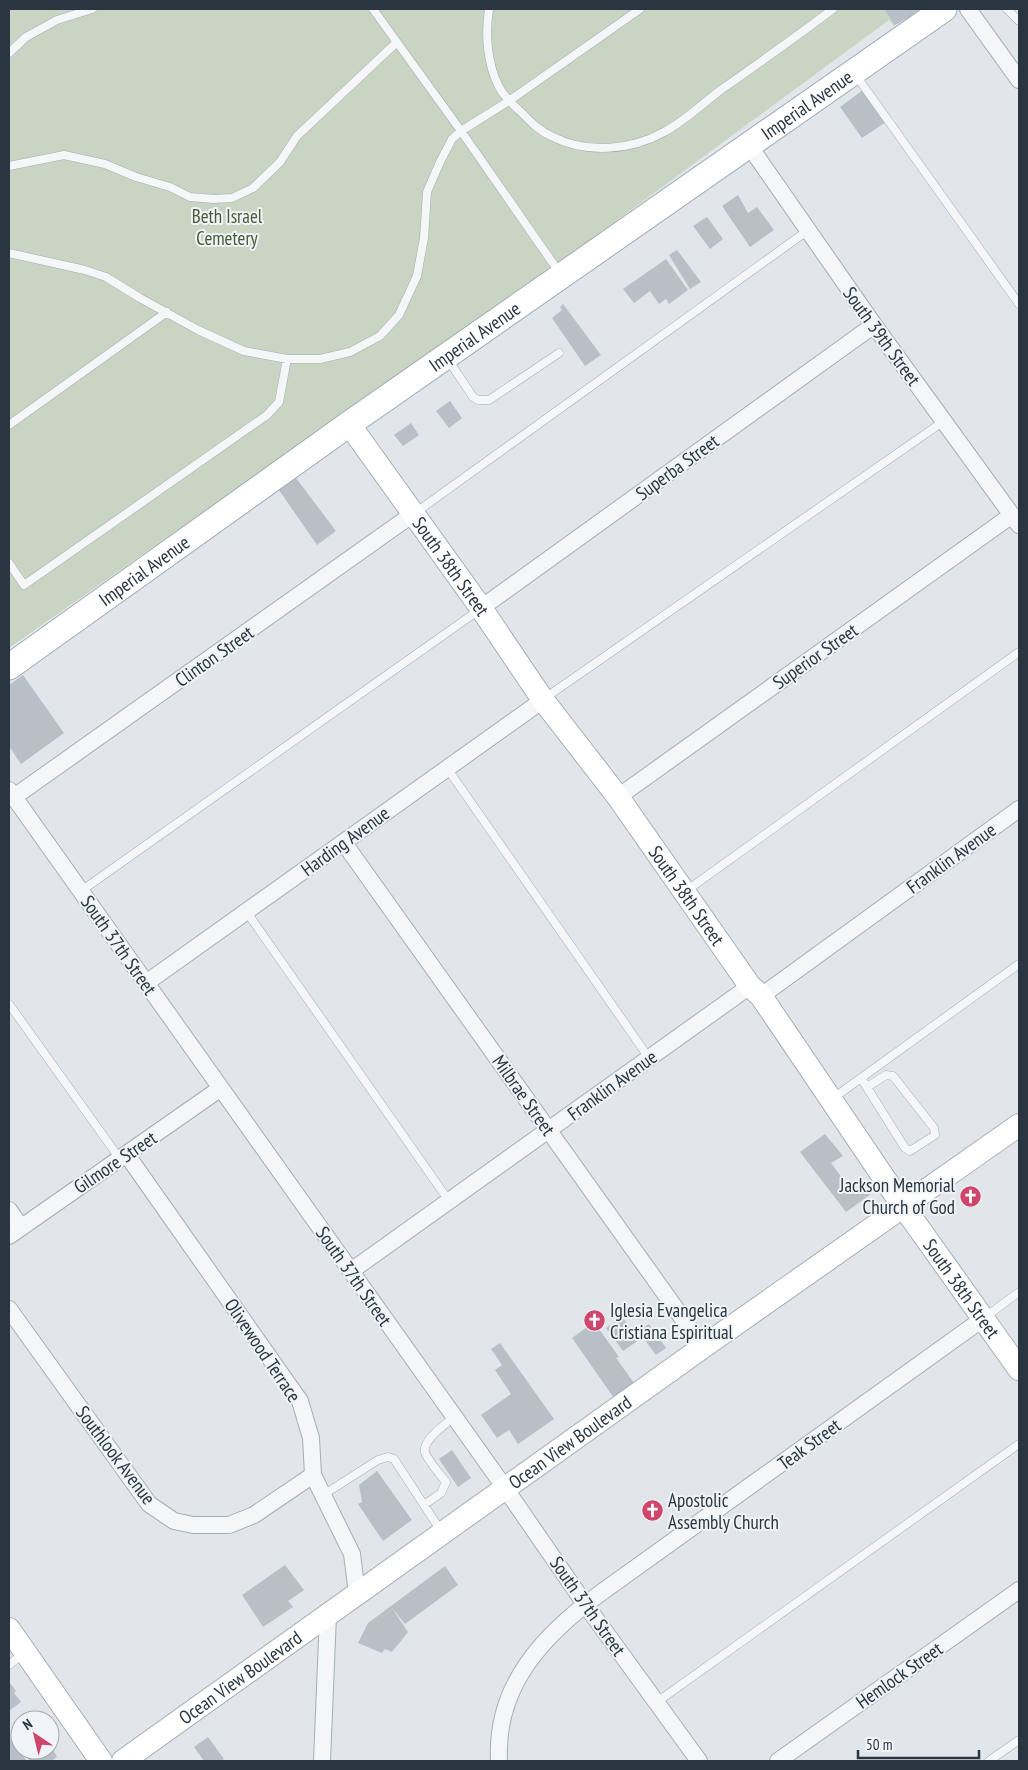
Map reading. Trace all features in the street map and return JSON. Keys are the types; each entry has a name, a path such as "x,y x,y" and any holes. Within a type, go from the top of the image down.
{"main road":[{"name":"Imperial Avenue","path":"9,667 349,424 944,9"},
{"name":"South 38th Street","path":"349,424 481,608 543,700 618,797 756,991 903,1206 1019,1369"},
{"name":"Ocean View Boulevard","path":"123,1761 505,1488 1019,1125"},
{"path":"9,1629 17,1658 102,1761"}],"street":[{"path":"968,9 1019,80"},
{"name":"South 39th Street","path":"748,144 807,231 1016,520"},
{"name":"Superba Street","path":"481,608 874,325"},
{"name":"Clinton Street","path":"11,793 414,514"},
{"name":"Superior Street","path":"618,797 1016,520"},
{"name":"Harding Avenue","path":"146,983 543,700"},
{"name":"South 37th Street","path":"11,793 505,1488 585,1604 699,1761"},
{"name":"Franklin Avenue","path":"351,1271 649,1058 756,991 1019,808"},
{"name":"Milbrae Street","path":"344,842 704,1347"},
{"name":"Gilmore Street","path":"15,1231 221,1088"},
{"name":"Olivewood Terrace","path":"123,1157 300,1402 310,1438 313,1475 352,1554 357,1594"},
{"path":"9,1210 15,1231"},
{"name":"Southlook Avenue","path":"9,1309 149,1504 174,1521 193,1525 229,1525 254,1515 313,1475"},
{"name":"Teak Street","path":"499,1761 503,1715 517,1680 538,1648 585,1604 984,1318"},
{"name":"Hemlock Street","path":"778,1761 1019,1590"},
{"path":"322,1761 328,1615"}],"lane":[{"path":"9,53 26,37 57,20 92,9"},
{"path":"373,9 562,276"},
{"path":"489,9 487,39 491,62 499,87 509,101 536,127 550,136 590,149 611,148 630,144 664,132 786,45 832,9"},
{"path":"9,253 85,270 106,277 198,330 244,351 287,359 320,359 350,352 380,336 399,315 417,276 424,238 427,192 452,139 460,130 509,101 640,9"},
{"path":"1007,9 1019,21"},
{"path":"9,166 64,155 105,164 136,178 170,187 190,196 214,199 232,198 253,188 280,162 297,136 396,43"},
{"path":"853,71 1019,304"},
{"path":"414,514 807,231"},
{"path":"9,425 167,312"},
{"path":"446,356 474,397 478,400 489,400 559,353"},
{"path":"9,563 24,585 267,415 279,402 287,359"},
{"path":"543,700 944,421"},
{"path":"81,891 481,608"},
{"path":"685,892 1019,652"},
{"path":"447,768 649,1058"},
{"path":"246,912 449,1201"},
{"path":"832,1100 1019,964"},
{"path":"9,1004 123,1157"},
{"path":"861,1078 905,1148 910,1151 935,1135 934,1128 893,1076 886,1075 867,1087"},
{"path":"984,1318 1019,1292"},
{"path":"424,1505 441,1493 446,1482 426,1452 425,1446 430,1437 454,1417"},
{"path":"657,1702 1019,1444"},
{"path":"323,1495 378,1460 388,1457 394,1459 443,1533"},
{"path":"989,1761 1019,1740"}],"green space":[{"name":"Beth Israel Cemetery","path":"9,9 919,9 894,26 889,20 567,257 9,648"}],"building":[{"path":"884,9 920,9 906,20 895,25"},
{"path":"863,90 886,122 862,138 840,107"},
{"path":"738,195 748,213 757,207 774,230 750,247 722,206"},
{"path":"707,217 723,239 710,249 693,226"},
{"path":"677,250 701,282 690,289 669,255"},
{"path":"666,259 688,290 669,304 666,299 659,304 650,291 634,303 623,289"},
{"path":"563,304 601,355 585,366 552,318 562,310 560,307"},
{"path":"450,401 462,418 449,428 436,411"},
{"path":"411,423 419,435 403,446 394,435"},
{"path":"296,478 336,531 317,545 279,490"},
{"path":"23,675 64,733 21,764 9,746 9,685"},
{"path":"825,1134 843,1156 831,1163 854,1194 864,1186 871,1194 846,1212 800,1152"},
{"path":"622,1317 639,1340 623,1351 606,1328"},
{"path":"594,1322 619,1357 616,1358 634,1383 614,1398 572,1338"},
{"path":"649,1324 666,1348 656,1355 638,1331"},
{"path":"500,1343 554,1419 518,1444 509,1430 497,1438 481,1415 511,1394 495,1370 502,1365 491,1349"},
{"path":"452,1450 471,1478 458,1487 439,1459"},
{"path":"377,1471 412,1520 383,1541 358,1504 362,1502 359,1485"},
{"path":"285,1565 304,1590 288,1601 293,1607 263,1627 242,1595"},
{"path":"445,1566 458,1585 405,1624 392,1608 408,1632 392,1652 385,1649 382,1653 358,1643 368,1623"},
{"path":"9,1684 16,1691 14,1693 21,1702 9,1711"},
{"path":"9,1737 10,1760 27,1761 9,1761"},
{"path":"208,1737 224,1759 221,1761 204,1761 194,1747"},
{"path":"29,1760 52,1760 51,1761"}],"place":[{"name":"Jackson Memorial Church of God","path":"971,1196"},
{"name":"Iglesia Evangelica Cristiana Espiritual","path":"594,1321"},
{"name":"Apostolic Assembly Church","path":"652,1511"}]}
